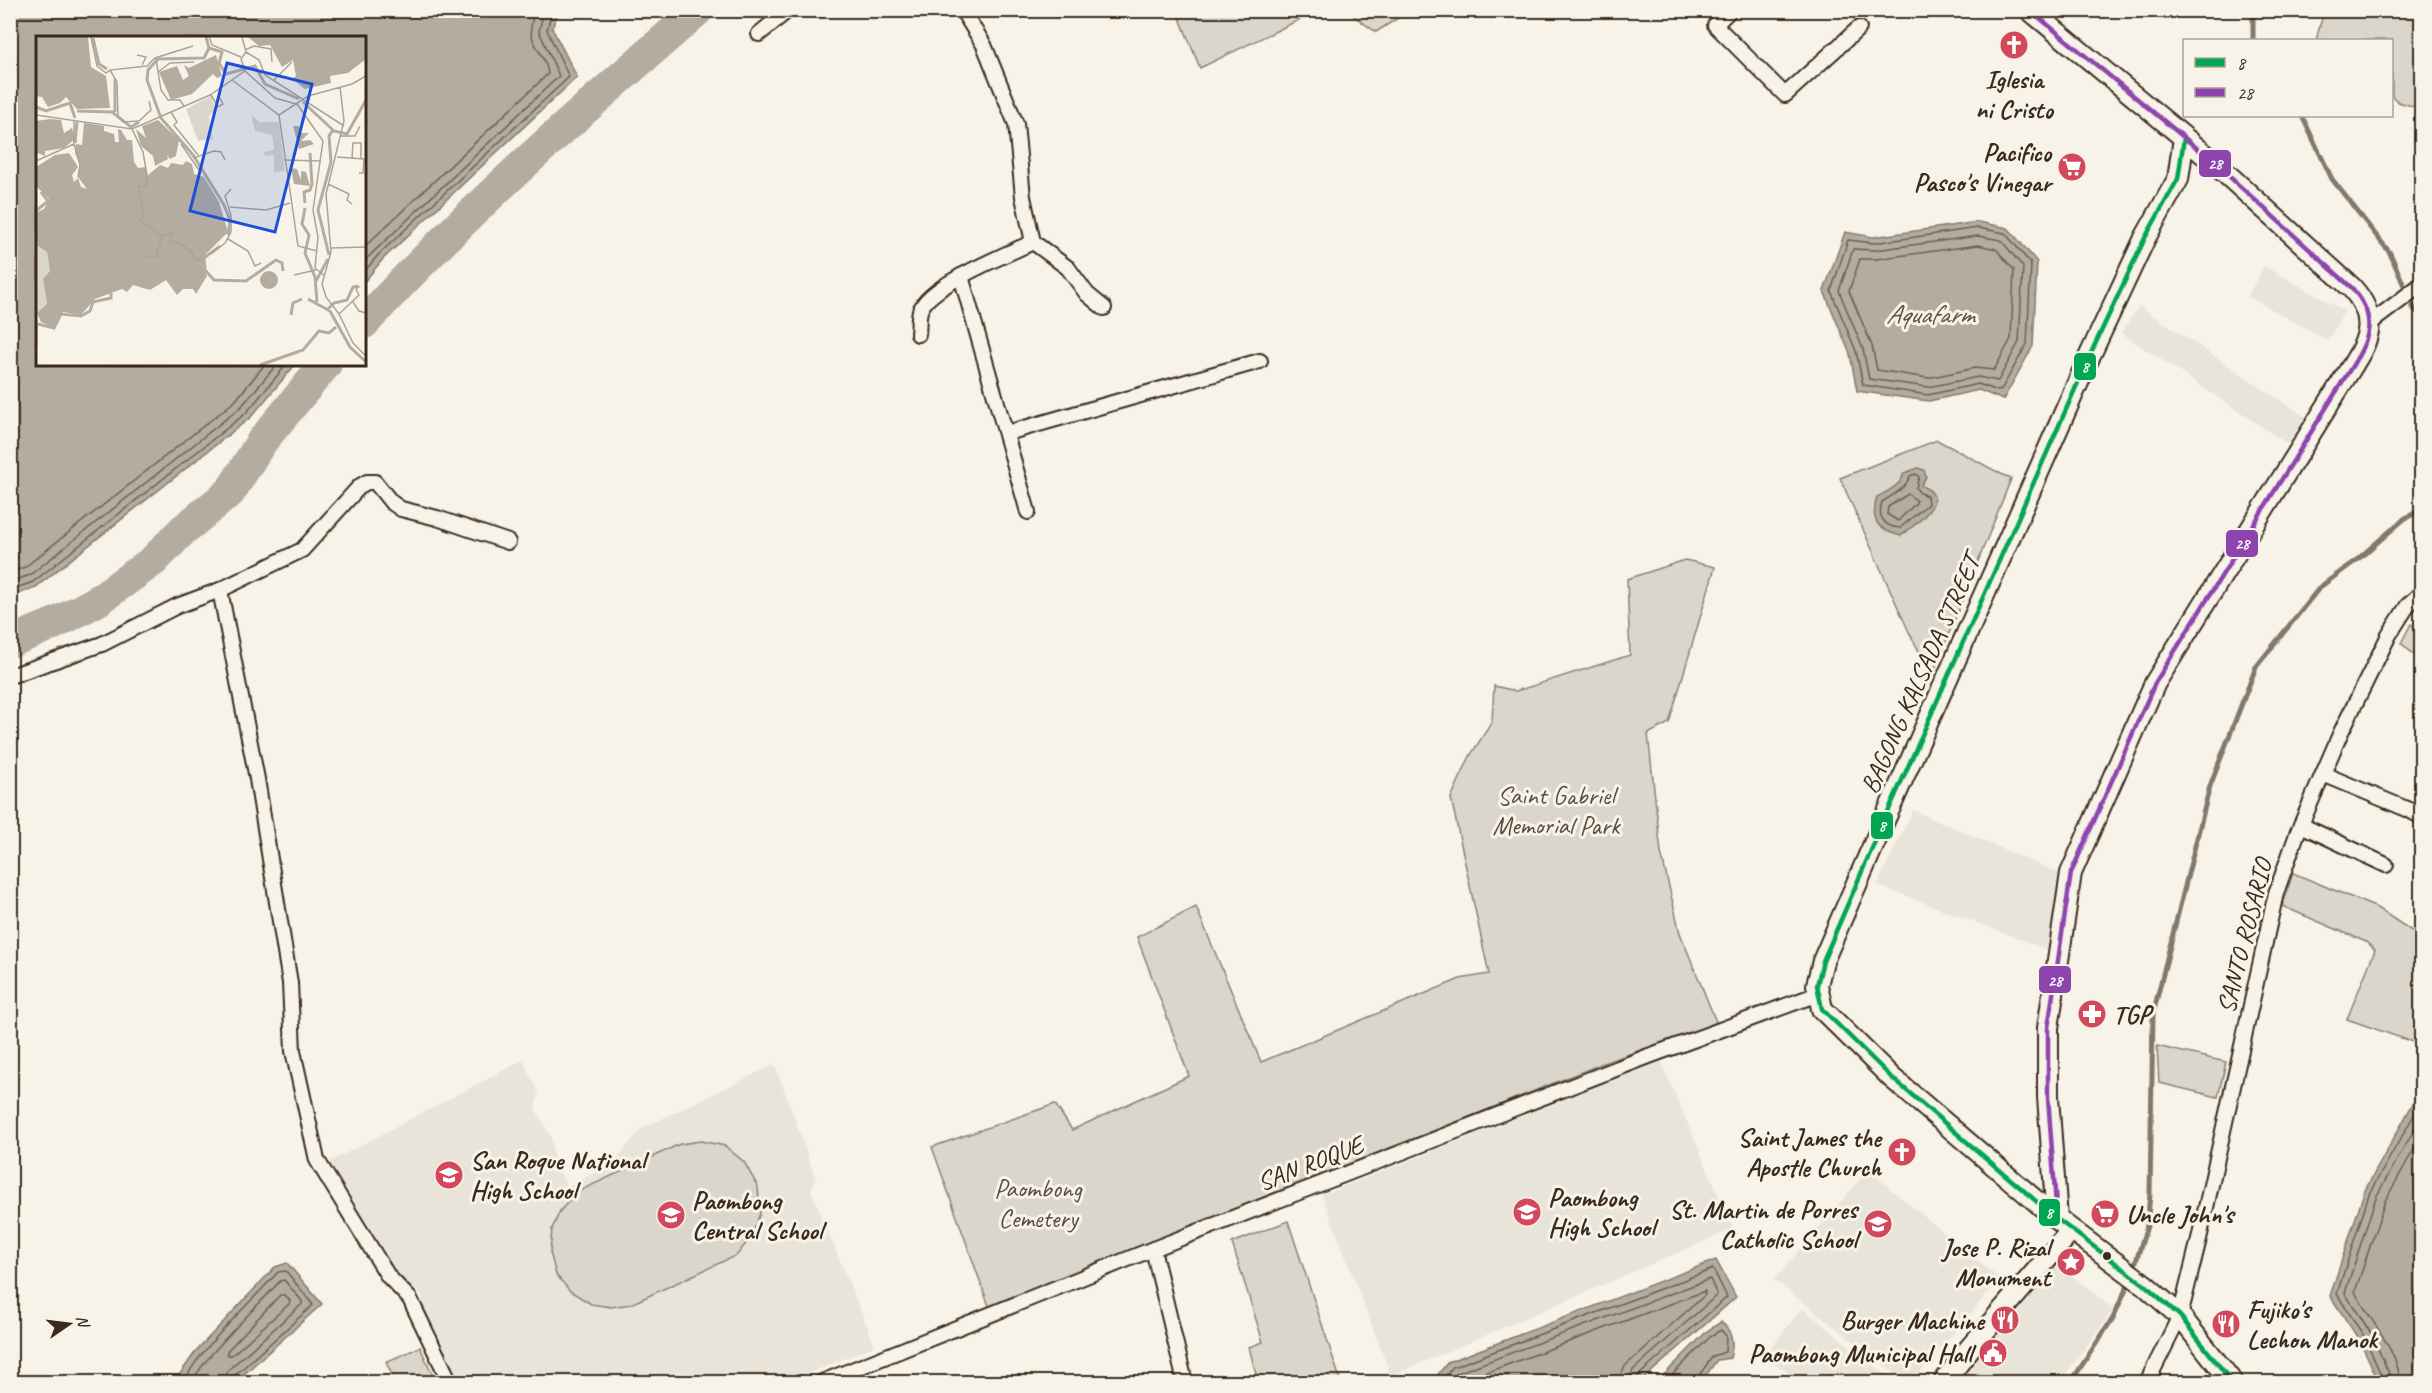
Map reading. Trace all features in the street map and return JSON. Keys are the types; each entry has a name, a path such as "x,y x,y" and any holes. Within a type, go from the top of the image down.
{"main road":[{"path":"1944,1383 2064,1225 2048,1097 2048,1028 2072,873 2155,683 2336,394 2366,340 2369,324 2366,307 2352,288 2210,159 2030,10"},
{"name":"BAGONG KALSADA STREET","path":"1818,994 1817,984 1823,961 1880,830 2091,353 2145,238 2178,179 2184,138"},
{"name":"BAGONG KALSADA STREET","path":"2178,179 2210,159"},
{"path":"1818,994 1822,1009 1892,1078 2064,1225 2145,1285 2180,1316 2232,1383"}],"street":[{"path":"759,34 788,10"},
{"path":"962,10 984,45 1016,124 1023,197 1033,242 1068,268 1087,294 1104,308"},
{"path":"1730,10 1715,25 1785,95 1859,28"},
{"path":"918,334 921,310 929,298 961,276 1033,242"},
{"path":"961,276 1028,512"},
{"path":"2369,324 2421,284"},
{"path":"1007,433 1260,361"},
{"path":"10,676 102,644 177,606 220,590 302,550 360,486 367,482 375,482 391,502 401,509 437,518 508,542"},
{"path":"220,590 257,779 290,983 293,1051 317,1160 388,1276 410,1299 450,1383"},
{"name":"SANTO ROSARIO","path":"2147,1383 2180,1316 2276,893 2301,825 2341,732 2389,635 2408,605 2421,592"},
{"path":"2323,774 2421,817"},
{"path":"2301,825 2386,865"},
{"name":"SAN ROQUE","path":"822,1383 1153,1249 1649,1056 1818,994"},
{"path":"1153,1249 1185,1383"}],"shaded area":[{"path":"2264,266 2345,311 2328,341 2248,296"},
{"path":"2139,306 2307,418 2289,445 2121,333"},
{"path":"1913,810 2063,875 2046,949 1877,885"},
{"name":"Paombong Central School","path":"523,1060 539,1094 535,1108 551,1137 554,1158 567,1187 614,1162 641,1129 775,1064 816,1179 811,1190 875,1346 788,1382 454,1382 422,1314 422,1295 396,1277 329,1162"},
{"name":"Paombong High School","path":"1661,1061 1733,1229 1391,1376 1322,1195"},
{"name":"St. Martin de Porres Catholic School","path":"1868,1170 2000,1279 1912,1382 1906,1382 1774,1280"},
{"path":"2051,1259 2114,1309 2060,1382 1963,1382 1958,1378"},
{"path":"1802,1308 1895,1382 1801,1382 1765,1356"}],"green space":[{"path":"1177,11 1317,11 1200,68"},
{"path":"1347,11 1409,11 1376,32"},
{"path":"2324,11 2421,11 2422,105 2419,108 2398,102 2393,97 2393,39 2316,39"},
{"path":"1937,440 2011,479 1932,676 1909,632 1840,478"},
{"path":"1685,560 1715,567 1669,723 1648,734 1661,853 1680,933 1717,1024 1606,1062 990,1309 932,1147 1055,1104 1072,1130 1189,1076 1137,937 1196,907 1261,1062 1460,979 1489,974 1451,798 1470,756 1492,722 1494,686 1516,691 1630,655 1627,579"},
{"path":"2411,624 2421,632 2421,661 2401,643"},
{"path":"2293,873 2377,908 2421,937 2421,1045 2347,1019 2375,950 2366,942 2282,906"},
{"path":"2157,1046 2226,1062 2218,1097 2159,1083"},
{"path":"701,1141 725,1146 744,1162 758,1187 760,1213 752,1236 737,1255 631,1304 611,1307 591,1304 570,1291 556,1275 550,1252 552,1229 560,1211 577,1192 680,1144"},
{"path":"1288,1221 1341,1382 1258,1382 1249,1347 1263,1342 1232,1243"},
{"path":"420,1347 436,1382 395,1382 386,1362"}],"water":[{"path":"11,10 559,11 552,28 577,77 383,259 366,280 366,36 36,36 36,366 294,366 251,417 36,587 11,597"},
{"name":"Aquafarm","path":"1978,222 2008,228 2037,262 2033,346 2003,400 1979,390 1929,401 1857,391 1850,354 1824,291 1845,232 1873,237"},
{"path":"1918,468 1924,470 1926,477 1921,485 1932,493 1933,504 1918,522 1901,536 1886,531 1875,518 1877,497 1897,485 1904,473"},
{"path":"2421,1089 2421,1382 2379,1382 2360,1341 2330,1296 2364,1192"},
{"path":"1716,1260 1736,1297 1640,1382 1432,1382 1448,1362"},
{"path":"287,1263 322,1304 235,1382 180,1382 180,1374 196,1351 275,1267"},
{"path":"1721,1322 1728,1329 1732,1338 1730,1358 1717,1360 1701,1382 1670,1382 1663,1376 1707,1331"}],"waterway":[{"path":"366,321 443,240 569,123 698,10"},
{"path":"2253,39 2253,19 2256,10"},
{"path":"2302,117 2332,179 2390,253 2414,309 2422,317"},
{"path":"10,642 58,622 97,601 153,561 183,530 230,492 262,441 324,366"},
{"path":"2133,1271 2147,1226 2150,1194 2153,1014 2210,786 2256,667 2320,587 2358,559 2404,519 2422,509"},
{"path":"2071,1382 2113,1318 2130,1280"}],"transit line":[{"name":"28","path":"2030,10 2210,159 2352,288 2362,301 2369,325 2367,337 2356,359 2155,683 2071,873 2048,1028 2048,1097 2057,1219"},
{"name":"8","path":"2184,138 2178,179 2145,238 2091,353 1823,961 1817,985 1822,1009 1892,1078 2057,1219 2145,1285 2180,1316 2232,1382"}],"place":[{"name":"Iglesia ni Cristo","path":"2014,45"},
{"name":"Pacifico Pasco's Vinegar","path":"2072,167"},
{"name":"TGP","path":"2092,1014"},
{"name":"Saint James the Apostle Church","path":"1902,1152"},
{"name":"San Roque National High School","path":"449,1175"},
{"name":"Paombong High School","path":"1527,1212"},
{"name":"Uncle John's","path":"2105,1214"},
{"name":"Paombong Central School","path":"671,1215"},
{"name":"St. Martin de Porres Catholic School","path":"1878,1224"},
{"name":"Jose P. Rizal Monument","path":"2071,1262"},
{"name":"Burger Machine","path":"2005,1320"},
{"name":"Fujiko's Lechon Manok","path":"2226,1324"},
{"name":"Paombong Municipal Hall","path":"1993,1353"}],"park label":[{"name":"Saint Gabriel Memorial Park","path":"1556,810"},
{"name":"Paombong Cemetery","path":"1038,1203"}]}
